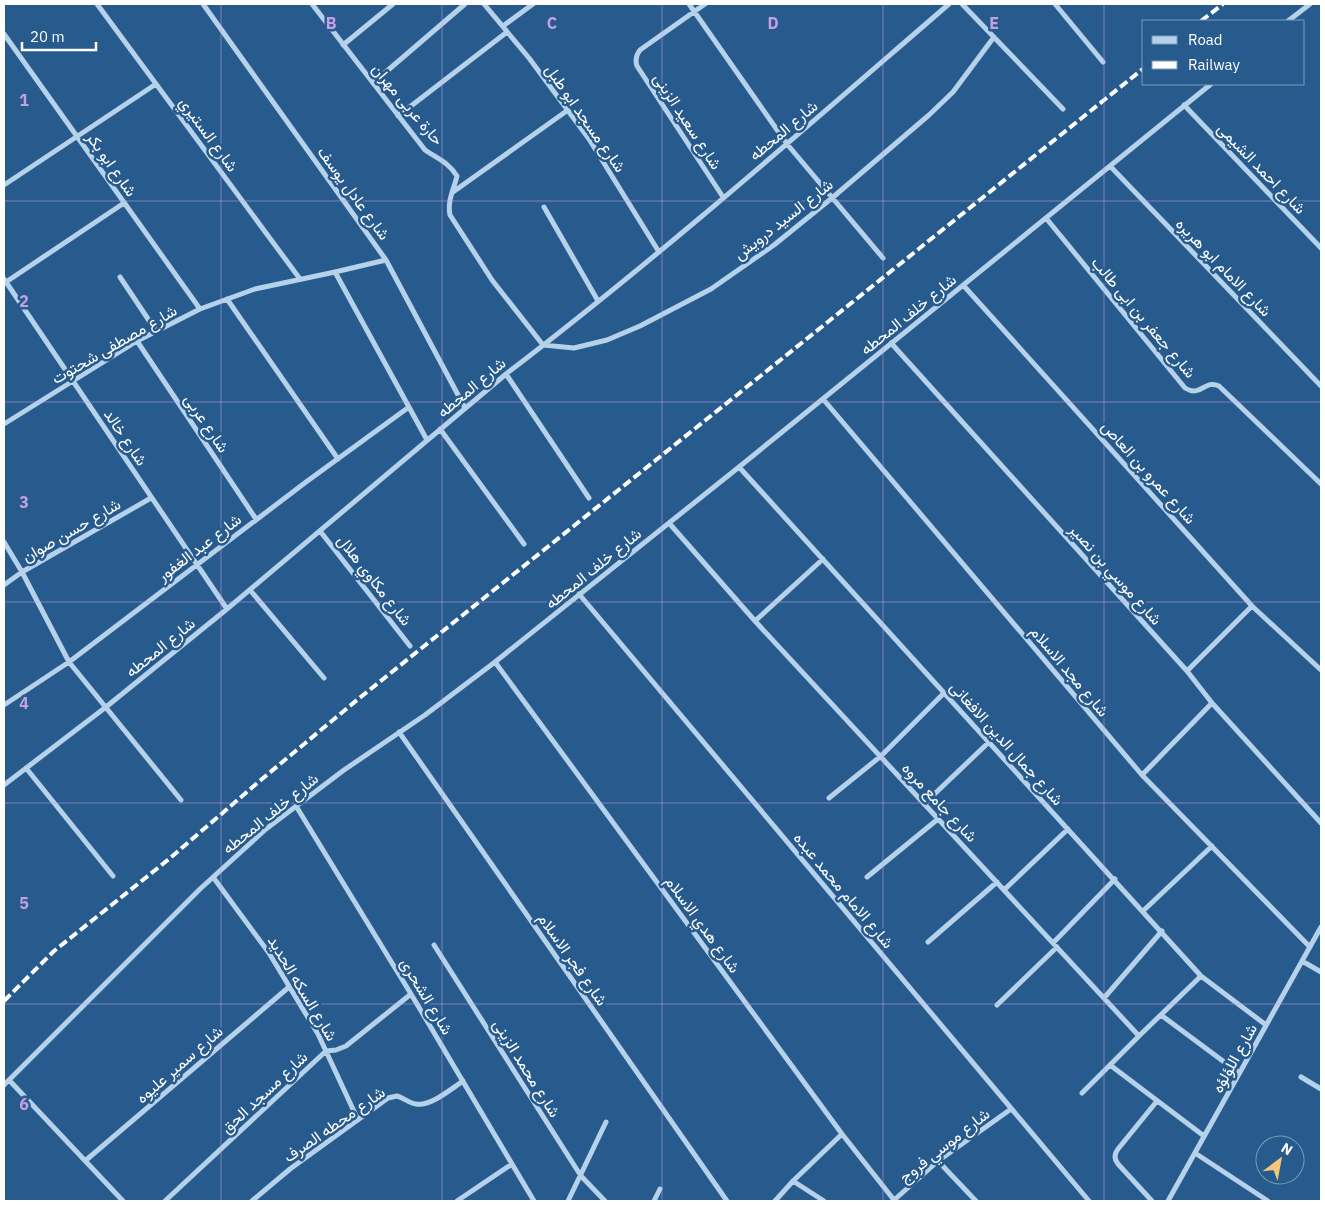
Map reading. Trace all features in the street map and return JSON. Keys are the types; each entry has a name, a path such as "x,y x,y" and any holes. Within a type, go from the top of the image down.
{"street":[{"name":"شارع الستيري","path":"97,4 300,279"},
{"name":"شارع عادل يوسف","path":"203,4 386,260 466,408"},
{"name":"حارة عربى مهران","path":"312,4 425,150 452,168 457,176 449,199 450,215 492,280 543,345"},
{"path":"343,44 393,4"},
{"path":"373,83 465,4"},
{"name":"شارع مسجد ابو طبل","path":"484,4 529,58 589,139 659,252"},
{"path":"503,26 533,4"},
{"path":"689,4 787,144 883,258"},
{"path":"694,12 705,4"},
{"name":"شارع المحطه","path":"4,785 227,609 506,374 659,252 949,4"},
{"path":"962,4 1063,109"},
{"path":"1055,4 1103,62"},
{"path":"1289,20 1310,4"},
{"name":"شارع سعيد الزينى","path":"694,12 640,50 636,58 637,66 723,197"},
{"path":"398,116 507,32"},
{"name":"شارع ابو بكر","path":"4,34 200,309"},
{"name":"شارع السيد درويش","path":"543,345 574,348 606,340 640,326 711,289 774,245 929,115 953,92 994,37"},
{"path":"4,46 9,42"},
{"path":"4,185 156,84"},
{"name":"شارع خلف المحطه","path":"4,1085 213,876 266,829 344,770 425,715 495,662 824,399 1210,85"},
{"name":"شارع احمد الشيمى","path":"1184,105 1321,248"},
{"path":"453,192 568,110"},
{"name":"شارع الامام ابو هريره","path":"1110,166 1321,386"},
{"path":"5,280 124,203"},
{"path":"544,207 598,301"},
{"name":"شارع جعفر بن ابى طالب","path":"1046,218 1185,388 1195,391 1211,384 1219,386 1321,484"},
{"name":"شارع مصطفى شحتوت","path":"4,424 137,341 200,309 254,289 386,260"},
{"path":"335,272 427,440"},
{"path":"120,277 156,331"},
{"name":"شارع خالد","path":"5,280 227,609"},
{"name":"شارع عمرو بن العاص","path":"964,285 1252,606 1321,670"},
{"path":"227,299 338,459"},
{"name":"شارع عربى","path":"137,341 256,519"},
{"name":"شارع موسي بن نصير","path":"891,343 1187,671 1212,703 1321,823"},
{"path":"506,374 589,498"},
{"name":"شارع مجد الاسلام","path":"824,399 1142,775 1310,947"},
{"name":"شارع عبد الغفور","path":"4,705 68,662 256,519 410,407"},
{"path":"440,429 524,544"},
{"name":"شارع جمال الدين الافغانى","path":"739,467 1201,976 1266,1025"},
{"name":"شارع حسن صوان","path":"4,585 22,572 152,498"},
{"name":"شارع جامع مروه","path":"669,523 755,621 1139,1036"},
{"name":"شارع مكاوي هلال","path":"320,531 410,646"},
{"path":"4,542 22,572 68,662 106,706 181,800"},
{"path":"755,621 823,559"},
{"path":"250,590 324,678"},
{"name":"شارع الامام محمد عبده","path":"579,594 1089,1201"},
{"path":"1187,671 1252,606"},
{"name":"شارع هدي الاسلام","path":"495,662 893,1201"},
{"path":"829,798 881,756 944,692"},
{"path":"1142,775 1212,703"},
{"name":"شارع فجر الاسلام","path":"399,732 727,1201"},
{"path":"924,804 989,742"},
{"path":"26,768 113,876"},
{"name":"شارع الشحرى","path":"296,806 534,1201"},
{"path":"867,877 938,819"},
{"path":"1004,890 1068,829"},
{"path":"1144,911 1212,846"},
{"name":"شارع السكه الحديد","path":"213,876 270,953 318,1034 358,1120"},
{"path":"997,1005 1055,945 1114,879"},
{"path":"928,942 997,882"},
{"name":"شارع اللؤلؤه","path":"1168,1201 1321,927"},
{"path":"1104,998 1162,931"},
{"name":"شارع محمد الزينى","path":"434,945 581,1176 605,1201"},
{"path":"1302,961 1321,972"},
{"path":"1082,1093 1201,976"},
{"name":"شارع سمير عليوه","path":"85,1161 289,987"},
{"name":"شارع مسجد الحق","path":"165,1201 326,1051 346,1046 411,994"},
{"path":"1162,1015 1239,1073"},
{"path":"1110,1065 1204,1136"},
{"path":"1301,1077 1321,1089"},
{"path":"9,1080 123,1201"},
{"name":"شارع محطه الصرف","path":"252,1201 290,1169 388,1098 397,1096 411,1103 424,1104 463,1081"},
{"path":"1152,1201 1116,1162 1115,1155 1118,1148 1157,1101"},
{"name":"شارع موسي فروج","path":"893,1201 938,1161 1011,1109"},
{"path":"568,1201 606,1122"},
{"path":"775,1201 842,1134"},
{"path":"1195,1153 1268,1201"},
{"path":"938,1161 976,1201"},
{"path":"457,1201 512,1164"},
{"path":"793,1181 824,1201"},
{"path":"654,1201 660,1189"}],"railway":[{"path":"1202,20 1223,4"},
{"path":"4,1001 54,951 169,859 357,700 1142,70"}]}
